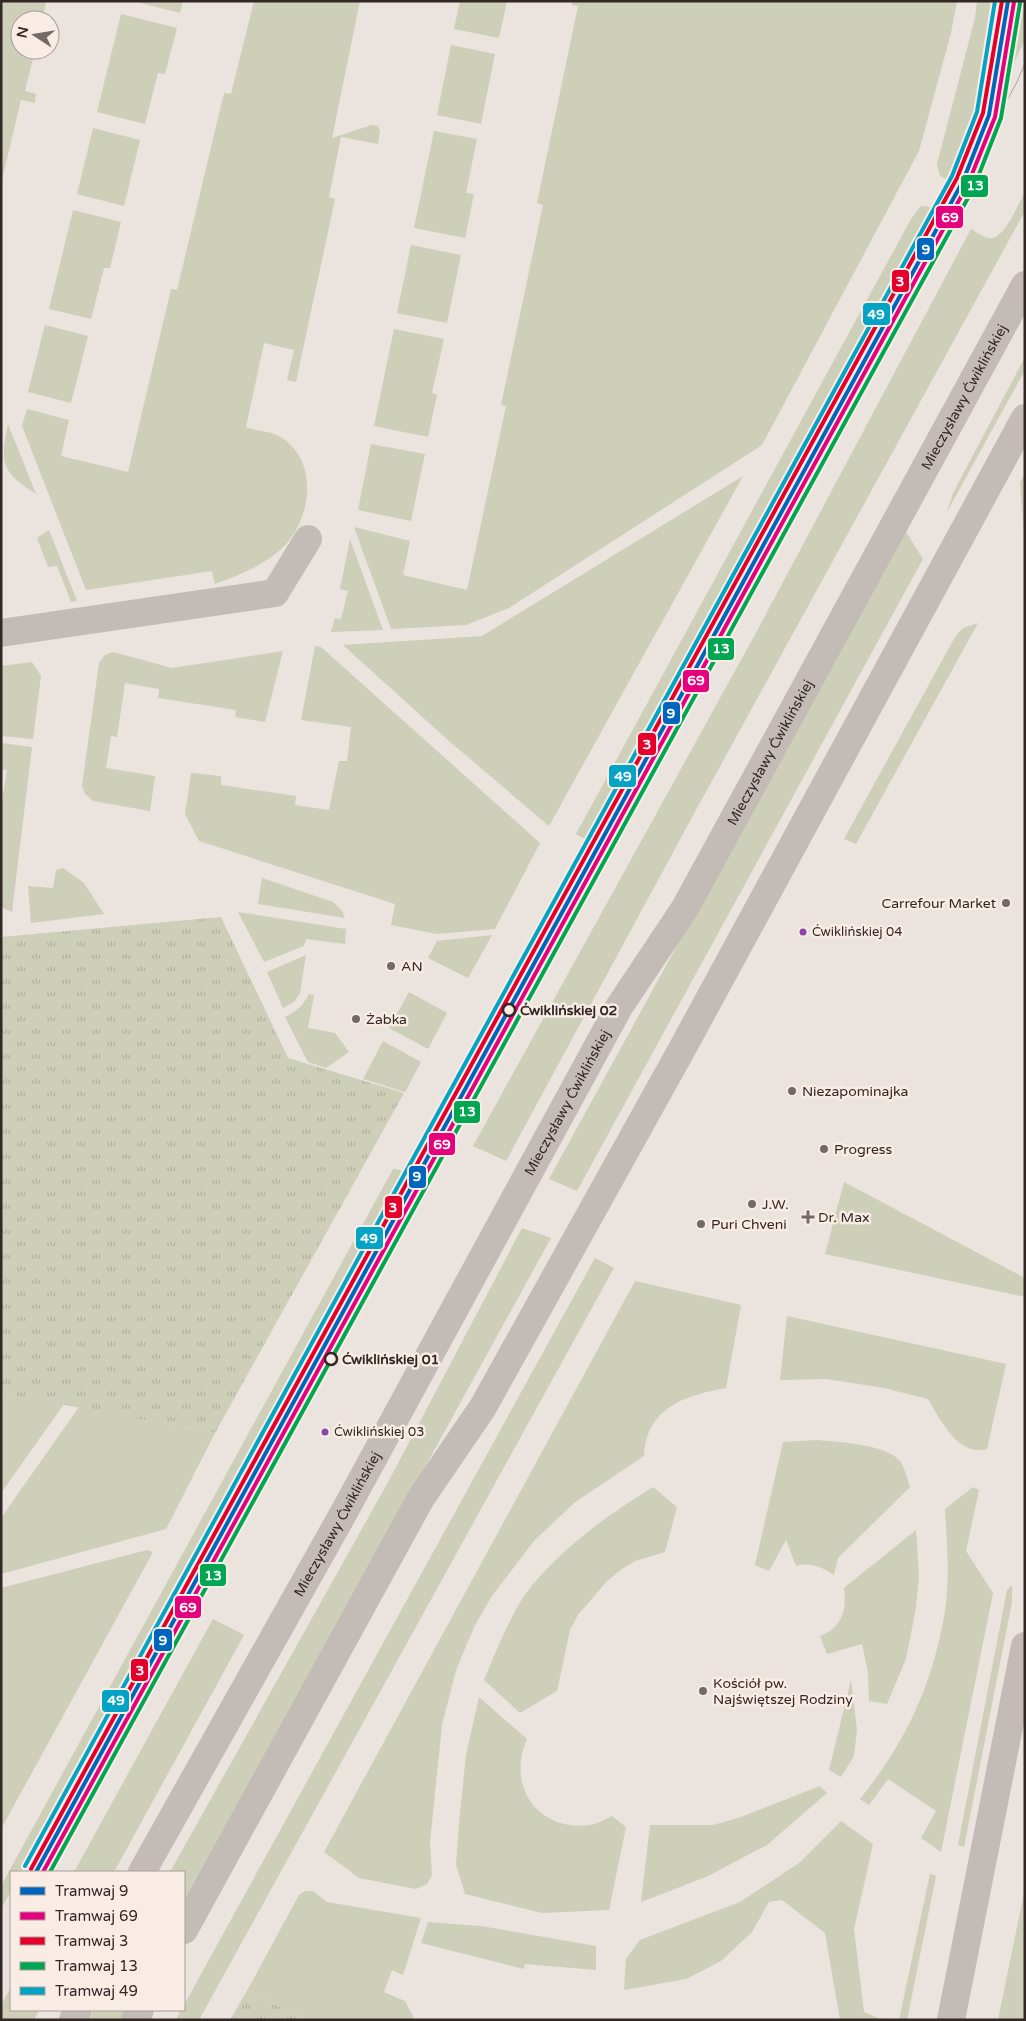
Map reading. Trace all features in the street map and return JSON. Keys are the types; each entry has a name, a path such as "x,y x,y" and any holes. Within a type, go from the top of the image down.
{"street":[{"name":"Mieczysławy Ćwiklińskiej","path":"143,1871 343,1514 619,1007 685,908 1025,285"},
{"path":"185,1928 421,1498 483,1407 682,1049 1025,418"},
{"path":"1,632 275,593 308,539"},
{"path":"951,2020 1025,1646"}],"green space":[{"path":"1,1 46,1 44,10 10,10 10,60 33,60 25,91 36,94 35,103 21,100 1,184"},
{"path":"133,1 183,1 180,13"},
{"path":"254,1 360,1 332,138 372,125 378,126 380,131 378,144 341,137 329,197 335,199 296,382 287,380 294,350 264,343 246,427 275,434 292,447 301,460 306,476 305,509 299,525 279,551 256,566 224,581 215,584 212,571 86,590 22,426 27,409 69,420 61,456 128,472 171,289 177,290 224,93 231,94"},
{"path":"460,1 507,1 499,38 454,29"},
{"path":"572,1 957,1 951,33 919,151 762,445 509,608 466,625 391,629 354,527 410,541 403,575 467,590 506,406 501,405 543,205 537,203 578,6 572,5"},
{"path":"977,1 996,1 977,118 950,181 940,176 937,164 975,18"},
{"path":"1018,1 1025,1 1025,40 1007,77"},
{"path":"121,14 177,28 165,74 158,73 145,124 97,112"},
{"path":"451,45 495,54 481,124 437,115"},
{"path":"93,128 140,140 124,206 77,194"},
{"path":"434,131 477,139 466,193 474,194 465,238 414,228"},
{"path":"1025,192 1025,211 690,821 506,1161 473,1146 757,631 971,229 989,238 1000,234 1010,221"},
{"path":"921,206 933,207 589,841 576,834 911,219"},
{"path":"73,210 121,222 110,268 104,268 91,319 49,309"},
{"path":"411,245 461,255 447,323 397,313"},
{"path":"45,325 88,336 71,403 28,392"},
{"path":"394,329 444,339 432,393 437,395 428,437 374,426"},
{"path":"1025,357 1025,370 947,512 953,493"},
{"path":"8,424 36,494 16,479 6,465 4,448"},
{"path":"371,444 425,454 411,521 358,510"},
{"path":"1025,473 1025,534 1024,535 1020,483"},
{"path":"743,476 549,826 449,741 343,645 482,636"},
{"path":"49,530 77,601 71,602 57,566 48,567 37,538"},
{"path":"905,530 923,559 577,1191 549,1179"},
{"path":"350,539 383,630 331,632 335,618 341,619 348,591 340,589"},
{"path":"978,623 856,844 844,839 955,637 963,628"},
{"path":"315,646 321,647 540,843 495,929 437,934 391,925 395,904 199,841 185,814 191,773 221,776 221,785 296,796 295,805 329,810 339,761 347,761 351,727 301,720"},
{"path":"283,651 265,722 235,717 236,710 158,698 159,689 125,683 117,737 111,736 106,768 155,776 150,811 93,801 85,794 82,786 99,663 105,655 113,652 172,668"},
{"path":"32,662 41,676 33,739 1,736 1,666"},
{"path":"1,743 32,747 12,912 1,907 1,807 7,770 1,769"},
{"path":"63,868 84,883 104,914 31,923 28,886 53,888 56,870"},
{"path":"262,878 333,902 342,911 345,918 258,904"},
{"path":"238,912 346,929 345,944 306,939 304,946 264,962"},
{"path":"221,917 288,1058 404,1093 215,1433 1,1393 1,937"},
{"path":"492,935 468,978 428,958 437,941"},
{"path":"306,955 300,993 294,1002 283,1008 267,972"},
{"path":"409,992 447,1013 428,1049 389,1028"},
{"path":"309,994 314,995 308,1028 335,1033 349,1052 326,1068 308,1062 285,1017 299,1008"},
{"path":"383,1041 421,1062 405,1092 363,1079"},
{"path":"393,1169 408,1174 298,1367 22,1871 10,1871 10,1893 1,1909 1,1886"},
{"path":"844,1182 1025,1278 1025,1297 825,1254"},
{"path":"522,1228 551,1238 185,1903 185,1871 171,1871 387,1484"},
{"path":"595,1258 614,1268 199,2020 176,2020 180,2011 185,2011 185,2003"},
{"path":"635,1281 741,1305 726,1388 682,1400 660,1415 652,1426 644,1456 574,1503 534,1541 492,1596 475,1625 456,1670 442,1725 430,1842 432,1875 427,1884 416,1889 359,1878 324,1852"},
{"path":"787,1316 1006,1364 987,1449 977,1450 959,1442 944,1426 928,1399 884,1388 826,1379 780,1380"},
{"path":"1,1393 64,1404 1,1493"},
{"path":"79,1407 215,1433 166,1529 1,1574 1,1518"},
{"path":"817,1440 873,1447 893,1455 902,1464 910,1487 838,1558 834,1575 816,1566 796,1566 786,1540 769,1571 755,1565 783,1442"},
{"path":"653,1487 677,1507 665,1552 635,1561 607,1581 578,1615 570,1630 557,1691 520,1713 484,1680 516,1609 543,1573 572,1545 603,1520"},
{"path":"973,1487 979,1490 966,1551 993,1593 941,1852 921,1838 936,1811 888,1779 869,1805 860,1799 891,1756 904,1734 925,1688 940,1638 947,1598 948,1560 945,1509"},
{"path":"916,1530 919,1575 916,1608 906,1659 887,1704 869,1701 868,1672 862,1644 827,1654 820,1636 827,1633 838,1623 844,1611 844,1588"},
{"path":"147,1550 153,1552 1,1829 1,1588"},
{"path":"1012,1585 1012,1602 964,1847 958,1845 1007,1590"},
{"path":"213,1619 244,1635 115,1871 75,1871"},
{"path":"851,1680 857,1730 854,1756 841,1777 829,1770"},
{"path":"479,1697 527,1739 522,1756 521,1773 524,1789 531,1802 542,1813 555,1821 572,1825 599,1823 612,1816 626,1827 609,1910 542,1913 465,1894 456,1865 466,1755"},
{"path":"820,1786 827,1793 767,1845 706,1877 641,1902 650,1825 713,1825 741,1817"},
{"path":"841,1821 873,1844 854,1929 864,2012 883,2020 840,2020 825,1933 782,1900 769,1902 752,1932 721,1961 686,1979 624,1990 626,1959 640,1940 740,1902 799,1863"},
{"path":"930,1874 936,1876 907,2020 899,2020"},
{"path":"1025,1888 1025,2020 998,2020"},
{"path":"305,1891 313,1891 327,1902 421,1918 403,1975 392,1970 384,1992 405,2001 415,2020 307,2020 248,1989 299,1895"},
{"path":"428,1922 481,1926 596,1946 596,1970 525,1964 524,1969 421,1943"},
{"path":"10,1989 10,2011 38,2011 34,2020 1,2020 1,2005"},
{"path":"248,1989 264,1999 307,2020 230,2020"},
{"path":"94,2011 126,2011 121,2020 89,2020"}],"tram line":[{"name":"49","path":"25,1866 952,176 977,112 995,1"},
{"name":"3","path":"31,1869 957,178 983,113 1002,1"},
{"name":"9","path":"37,1871 963,181 989,115 1008,1"},
{"name":"69","path":"44,1871 968,184 995,117 1014,2"},
{"name":"13","path":"51,1871 974,187 1001,118 1020,3"},
{"path":"963,181 1017,82 1025,63"}],"place":[{"name":"Carrefour Market","path":"1006,903"},
{"name":"Ćwiklińskiej 04","path":"803,932"},
{"name":"AN","path":"391,966"},
{"name":"Ćwiklińskiej 02","path":"509,1010"},
{"name":"Żabka","path":"356,1019"},
{"name":"Niezapominajka","path":"792,1091"},
{"name":"Progress","path":"824,1149"},
{"name":"J.W.","path":"752,1204"},
{"name":"Dr. Max","path":"808,1217"},
{"name":"Puri Chveni","path":"701,1224"},
{"name":"Ćwiklińskiej 01","path":"331,1359"},
{"name":"Ćwiklińskiej 03","path":"325,1432"},
{"name":"Kościół pw. Najświętszej Rodziny","path":"703,1691"}]}
